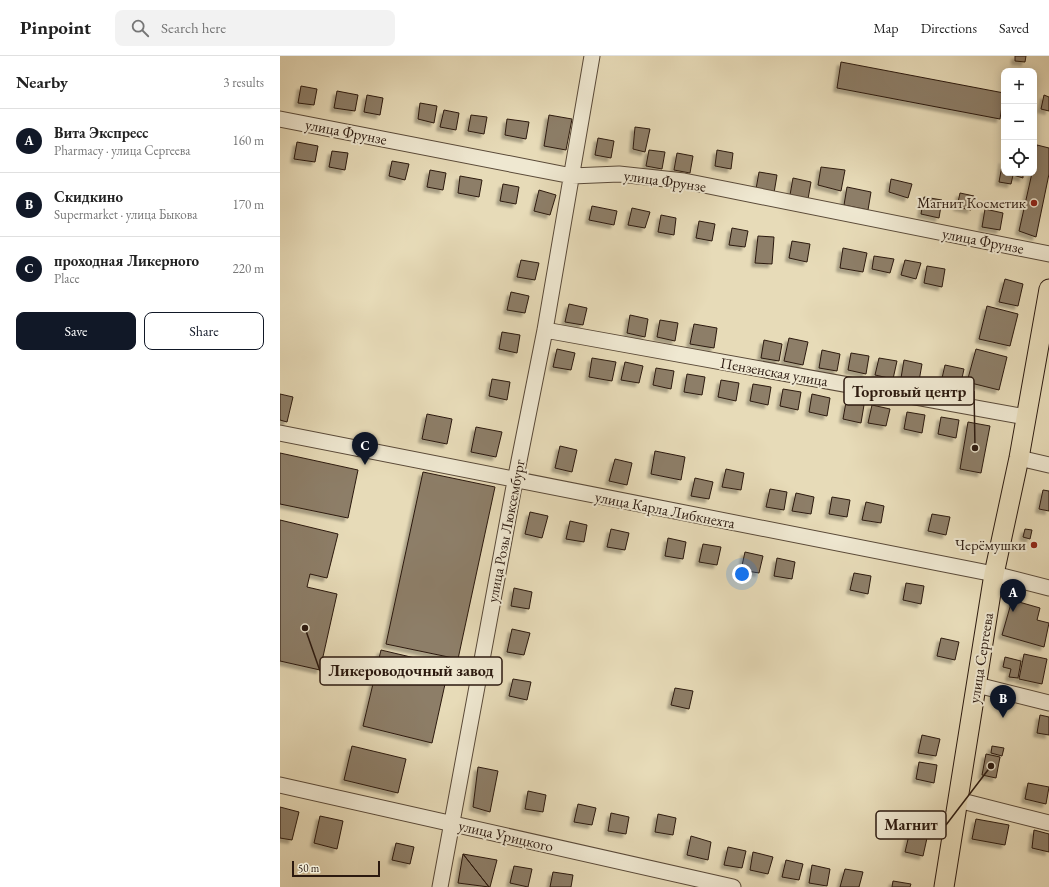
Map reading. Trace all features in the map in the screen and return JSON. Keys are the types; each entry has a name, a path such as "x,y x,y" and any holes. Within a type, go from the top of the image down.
{"main road":[{"name":"улица Сергеева","path":"944,887 994,574 1026,417 1049,289"}],"street":[{"name":"улица Розы Люксембург","path":"440,887 515,480 546,330 592,56"},
{"name":"улица Фрунзе","path":"280,119 572,176 619,174 684,181 1049,254"},
{"name":"Пензенская улица","path":"546,330 1026,417"},
{"name":"улица Карла Либкнехта","path":"280,433 994,574 1049,588"},
{"path":"1018,458 1049,465"},
{"path":"977,686 1049,703"},
{"name":"улица Урицкого","path":"280,785 733,887"},
{"path":"958,800 1049,823"}],"building":[{"path":"1015,56 1026,56 1025,62 1015,61"},
{"path":"841,62 1001,92 1000,119 837,88"},
{"path":"301,86 317,89 314,105 298,103"},
{"path":"337,91 358,95 355,111 334,108"},
{"path":"367,95 383,98 380,115 364,112"},
{"path":"1044,95 1049,97 1049,111 1041,109"},
{"path":"420,103 437,106 434,123 418,119"},
{"path":"444,110 459,113 456,130 440,127"},
{"path":"471,115 487,117 484,134 468,131"},
{"path":"549,115 572,119 566,150 544,146"},
{"path":"507,119 529,122 526,139 505,135"},
{"path":"635,127 650,129 645,152 633,149"},
{"path":"598,138 614,141 611,158 595,155"},
{"path":"297,142 318,146 315,162 294,159"},
{"name":"Магнит Косметик","path":"1037,145 1049,148 1049,174 1036,237 1019,231 1031,176 1037,176"},
{"path":"649,150 665,152 662,169 646,166"},
{"path":"717,150 733,153 731,169 715,166"},
{"path":"332,151 348,153 345,170 329,167"},
{"path":"677,153 693,156 690,173 674,170"},
{"path":"392,161 409,164 405,180 389,176"},
{"path":"821,167 845,170 841,191 818,185"},
{"path":"430,170 446,173 443,190 427,187"},
{"path":"1001,171 1001,176 1013,176 1011,184 999,182"},
{"path":"759,172 777,175 774,193 756,189"},
{"path":"460,176 482,180 479,197 458,193"},
{"path":"793,178 811,182 808,199 790,195"},
{"path":"891,179 912,184 908,198 889,192"},
{"path":"503,184 519,187 516,204 500,201"},
{"path":"847,187 871,192 868,210 844,205"},
{"path":"539,190 556,195 550,215 534,211"},
{"path":"960,193 974,196 971,210 957,207"},
{"path":"924,197 942,200 939,218 921,214"},
{"path":"592,206 617,211 614,225 589,220"},
{"path":"632,208 650,212 645,228 628,225"},
{"path":"985,209 1003,213 1000,230 982,227"},
{"path":"661,215 676,218 674,235 658,232"},
{"path":"699,221 715,224 712,241 696,238"},
{"path":"732,228 748,231 745,247 729,245"},
{"path":"758,236 774,237 772,264 755,263"},
{"path":"792,241 810,244 807,262 789,258"},
{"path":"843,248 867,253 863,272 840,268"},
{"path":"874,256 894,259 890,273 872,269"},
{"path":"521,260 539,263 535,280 517,277"},
{"path":"905,260 921,263 916,279 901,275"},
{"path":"927,266 945,269 942,287 924,283"},
{"path":"1005,279 1023,284 1018,306 999,302"},
{"path":"511,292 529,296 525,313 507,310"},
{"path":"569,304 587,308 583,325 565,322"},
{"path":"987,306 1018,314 1010,346 979,339"},
{"path":"630,315 648,319 645,337 627,333"},
{"path":"660,320 678,323 675,341 657,337"},
{"path":"694,324 717,328 714,348 690,344"},
{"path":"502,332 520,335 517,353 499,349"},
{"path":"789,338 808,342 803,365 784,361"},
{"path":"764,340 782,344 779,361 761,358"},
{"path":"557,349 575,353 571,370 553,367"},
{"path":"976,349 1007,357 999,390 967,382"},
{"path":"822,350 840,354 837,371 819,368"},
{"path":"851,353 869,356 866,374 848,370"},
{"path":"592,358 616,362 612,381 589,377"},
{"path":"879,358 897,361 893,379 875,375"},
{"path":"904,360 922,364 919,381 901,378"},
{"path":"625,362 643,366 639,383 621,380"},
{"path":"945,365 964,369 959,392 940,387"},
{"path":"656,368 674,371 671,389 653,385"},
{"path":"687,374 705,377 702,395 684,392"},
{"path":"492,379 510,382 507,400 489,396"},
{"path":"721,380 739,383 736,401 718,397"},
{"path":"753,384 771,387 768,405 750,401"},
{"path":"783,389 801,392 798,410 780,406"},
{"path":"280,394 293,397 287,422 280,420"},
{"path":"812,394 830,398 827,416 809,412"},
{"path":"846,402 864,405 861,423 843,419"},
{"path":"872,405 890,409 886,426 868,423"},
{"path":"907,412 925,415 922,433 904,429"},
{"path":"427,414 452,419 447,444 422,439"},
{"path":"941,417 959,420 956,438 938,434"},
{"path":"968,422 990,426 981,473 960,469"},
{"path":"476,427 502,432 496,457 471,452"},
{"path":"560,446 577,450 572,472 555,468"},
{"path":"655,451 685,457 681,480 651,474"},
{"path":"280,453 358,470 348,518 280,504"},
{"path":"615,459 632,463 627,485 609,481"},
{"path":"726,469 744,473 741,490 722,487"},
{"path":"423,472 495,487 458,659 386,644"},
{"path":"695,478 713,482 709,499 691,496"},
{"path":"770,489 787,492 784,510 766,507"},
{"path":"1043,490 1049,491 1049,511 1039,509"},
{"path":"796,493 814,497 811,514 792,511"},
{"path":"832,497 850,500 847,517 829,514"},
{"path":"866,502 884,506 881,523 862,520"},
{"path":"530,512 548,516 542,538 525,534"},
{"path":"932,514 950,517 946,535 928,531"},
{"path":"280,520 338,534 327,578 310,574 307,587 337,594 320,670 280,661"},
{"path":"570,521 587,525 584,542 566,539"},
{"path":"611,529 629,533 625,550 607,547"},
{"path":"1025,529 1032,530 1030,539 1023,537"},
{"path":"668,538 686,542 683,559 665,556"},
{"path":"703,544 721,547 717,565 699,562"},
{"path":"745,552 763,556 759,573 741,570"},
{"path":"777,558 795,562 792,579 774,576"},
{"path":"854,573 871,576 868,594 850,590"},
{"path":"906,583 924,586 921,604 903,600"},
{"path":"514,588 532,592 529,609 511,606"},
{"path":"1012,600 1040,608 1037,620 1049,623 1044,647 1002,635"},
{"path":"512,629 530,633 524,655 507,652"},
{"path":"941,638 959,642 955,660 937,656"},
{"path":"381,650 449,666 432,743 363,726"},
{"path":"1024,654 1047,659 1042,684 1019,679"},
{"path":"1005,657 1021,661 1018,678 1009,677 1011,669 1003,667"},
{"path":"513,679 531,682 527,700 509,696"},
{"path":"675,688 693,691 689,709 671,705"},
{"path":"1040,715 1049,717 1049,735 1037,733"},
{"path":"922,735 940,739 936,756 918,753"},
{"path":"352,746 406,759 398,793 344,780"},
{"path":"992,746 1004,748 1002,756 991,753"},
{"path":"986,754 1000,757 996,778 982,775"},
{"path":"919,762 937,765 934,783 916,779"},
{"path":"478,767 498,771 490,812 473,807"},
{"path":"1028,783 1049,787 1046,804 1025,799"},
{"path":"528,791 546,795 543,812 525,809"},
{"path":"578,804 596,808 592,825 574,822"},
{"path":"280,807 299,812 292,840 280,838"},
{"path":"611,813 629,817 626,834 608,831"},
{"path":"658,814 676,818 673,835 655,832"},
{"path":"320,816 343,821 337,849 314,843"},
{"path":"976,819 1009,825 1005,845 972,839"},
{"path":"1034,830 1049,834 1049,852 1032,848"},
{"path":"909,835 927,838 923,856 905,852"},
{"path":"691,836 711,842 708,860 687,855"},
{"path":"396,843 414,847 410,864 392,860"},
{"path":"728,847 746,851 742,868 724,865"},
{"path":"753,852 773,857 768,874 750,870"},
{"path":"463,854 497,860 490,887 489,887"},
{"path":"463,854 489,887 458,883"},
{"path":"786,860 803,864 799,880 782,877"},
{"path":"812,865 830,869 827,886 809,883"},
{"path":"514,866 532,869 528,887 510,883"},
{"path":"845,869 863,872 859,887 840,887"},
{"path":"553,872 573,875 571,887 550,887"},
{"path":"893,881 911,884 910,887 892,887"}],"place":[{"name":"Магнит Косметик","path":"1034,203"},
{"name":"Торговый центр","path":"975,448"},
{"name":"проходная Ликерного","path":"365,465"},
{"name":"Черёмушки","path":"1034,545"},
{"name":"Вита Экспресс","path":"1013,612"},
{"name":"Ликероводочный завод","path":"305,628"},
{"name":"Скидкино","path":"1003,718"},
{"name":"Магнит","path":"991,766"}]}
